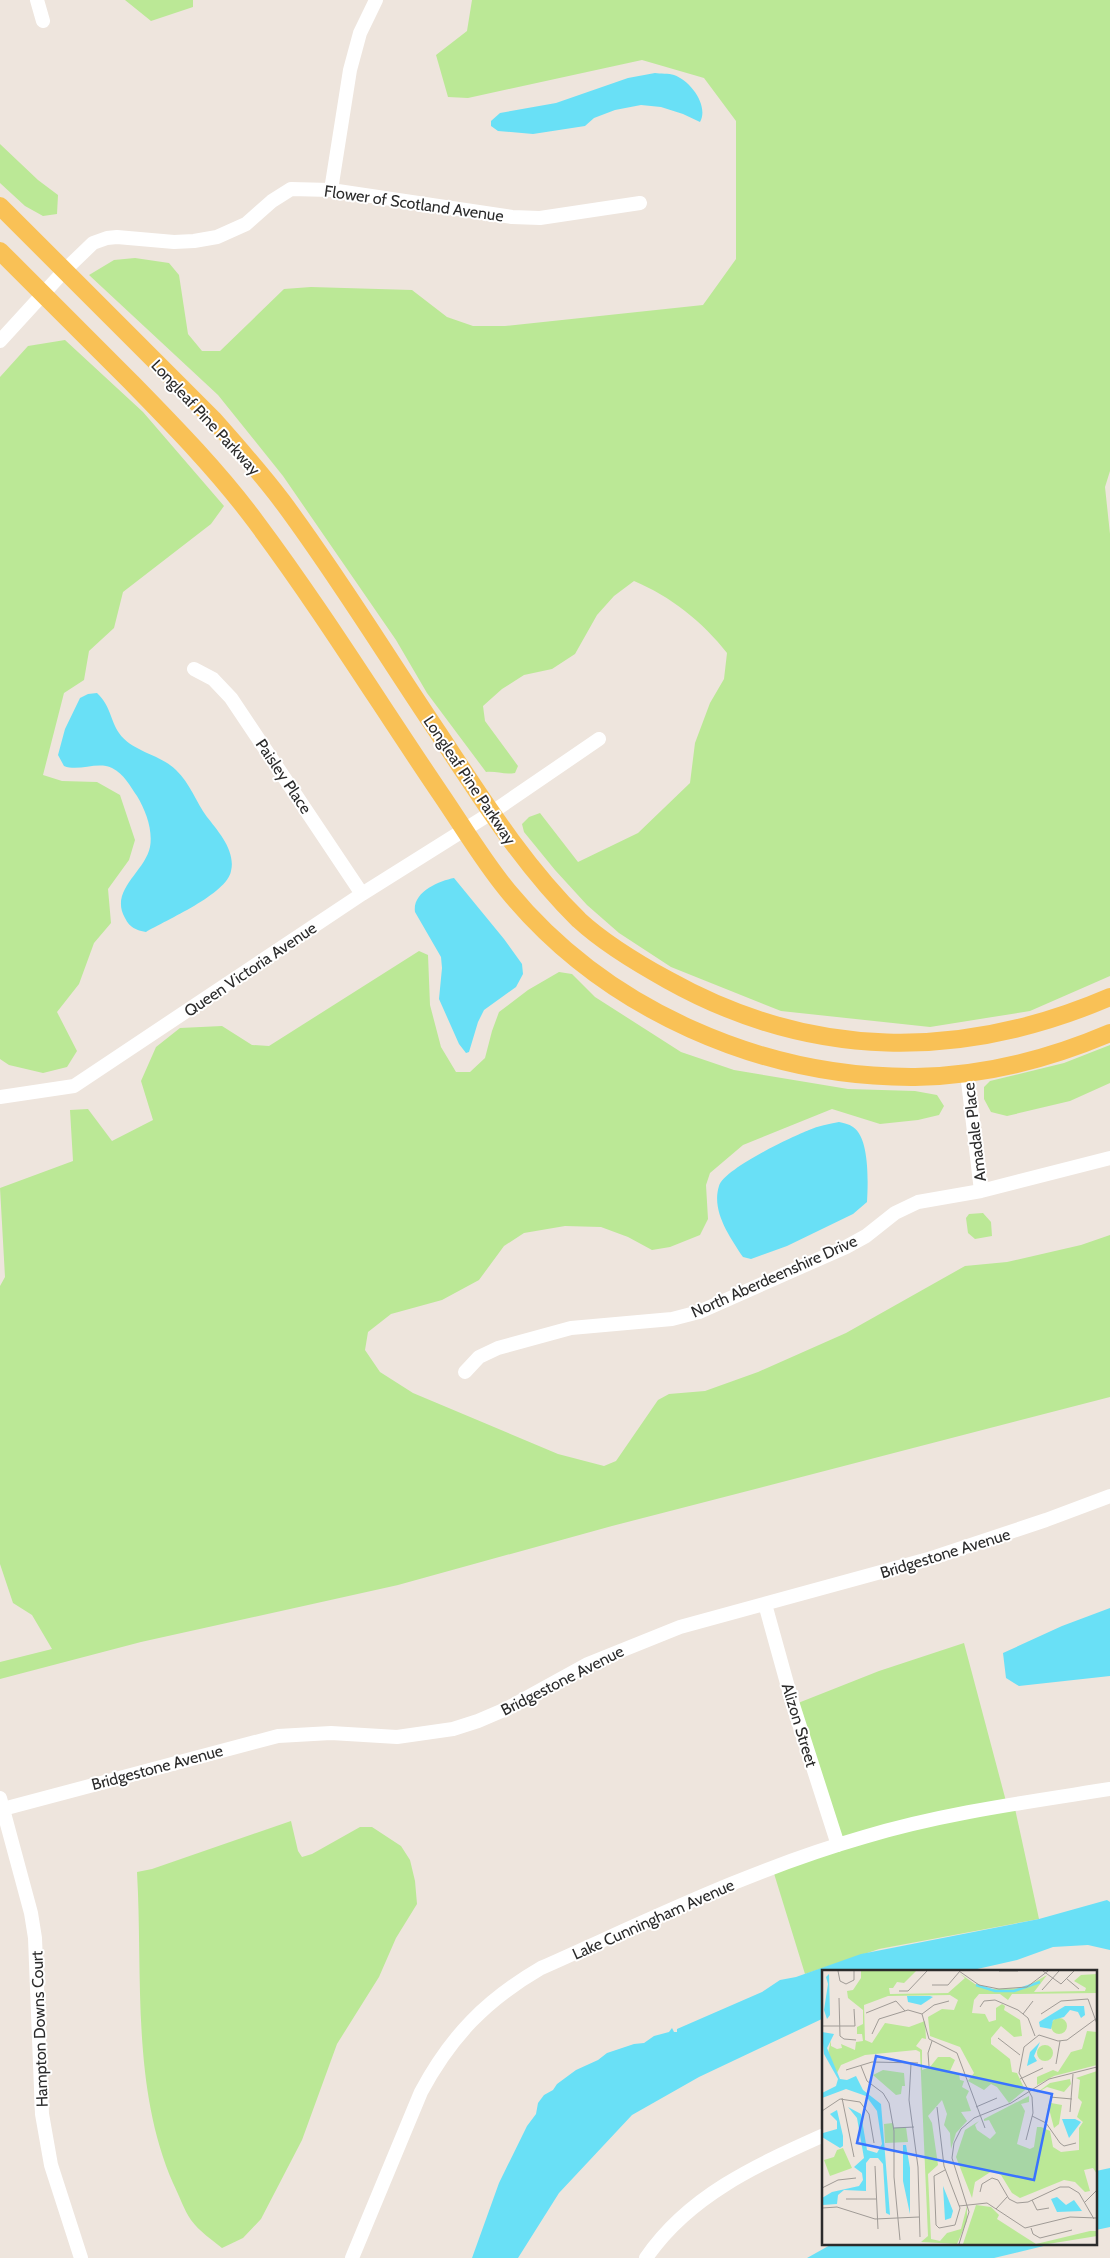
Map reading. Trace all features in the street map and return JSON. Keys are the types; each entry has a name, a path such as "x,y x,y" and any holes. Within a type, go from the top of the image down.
{"main road":[{"name":"Longleaf Pine Parkway","path":"0,206 213,419 282,501 491,813 532,869 582,922 635,962 684,990 724,1008 779,1027 816,1036 861,1041 915,1044 963,1040 1040,1024 1110,997"},
{"name":"Longleaf Pine Parkway","path":"0,251 189,442 250,513 506,890 555,940 617,990 670,1019 712,1038 770,1058 811,1068 858,1074 916,1077 967,1073 1049,1055 1110,1033"}],"street":[{"path":"37,0 43,21"},
{"path":"331,190 350,70 360,33 376,0"},
{"name":"Flower of Scotland Avenue","path":"0,341 65,270 93,243 107,238 137,238 174,242 217,237 246,224 272,201 291,189 331,190 512,217 540,218 640,203"},
{"name":"Paisley Place","path":"194,669 213,679 231,698 362,894"},
{"name":"Queen Victoria Avenue","path":"0,1097 74,1086 362,894 491,813 599,739"},
{"name":"Amadale Place","path":"967,1073 981,1191"},
{"name":"North Aberdeenshire Drive","path":"465,1372 479,1358 498,1348 571,1328 672,1319 699,1312 846,1247 866,1236 895,1213 918,1202 981,1191 1110,1158"},
{"name":"Bridgestone Avenue","path":"2,1804 278,1736 331,1733 397,1737 453,1729 506,1709 588,1664 636,1643 706,1619 941,1555 1046,1520 1110,1496"},
{"name":"Alizon Street","path":"765,1604 793,1705 838,1845"},
{"name":"Lake Cunningham Avenue","path":"352,2258 421,2092 435,2066 472,2019 516,1982 550,1964 759,1872 838,1845 916,1823 979,1810 1110,1789"},
{"name":"Hampton Downs Court","path":"2,1804 31,1914 35,1938 42,2114 45,2138 81,2258"},
{"path":"646,2258 687,2213 724,2183 822,2136"}],"green space":[{"path":"125,0 193,0 193,7 151,21"},
{"path":"472,0 1110,0 1110,471 1105,487 1110,534 1110,976 1030,1011 930,1027 781,1011 671,967 619,933 587,905 555,870 524,832 522,824 529,817 540,813 578,862 638,833 690,783 695,743 710,703 724,679 727,653 685,611 660,594 634,581 614,596 597,615 575,654 552,669 524,675 502,689 483,706 485,721 518,766 515,773 486,772 427,693 396,640 283,476 218,395 89,275 114,260 135,258 169,263 179,275 188,334 202,351 220,351 284,289 311,287 412,290 447,317 473,326 505,326 703,305 736,259 736,121 704,78 642,60 468,98 448,97 436,55 467,31"},
{"path":"0,144 38,180 58,195 57,214 43,216 25,206 0,183"},
{"path":"65,340 143,412 224,506 211,524 123,592 114,628 89,651 84,680 64,693 43,775 62,781 97,782 120,795 135,840 129,860 108,889 111,923 94,943 79,984 57,1012 77,1051 67,1067 43,1073 9,1065 0,1059 0,377 28,346"},
{"path":"419,951 428,955 430,1005 441,1047 456,1072 470,1072 485,1058 499,1012 528,990 559,972 572,974 595,997 681,1052 734,1070 848,1089 915,1091 937,1095 944,1106 939,1115 918,1120 880,1124 832,1109 743,1145 710,1173 706,1185 708,1219 700,1235 670,1247 652,1250 628,1237 601,1227 565,1226 524,1233 504,1246 479,1280 442,1300 391,1314 368,1332 365,1350 380,1372 413,1393 558,1454 604,1466 616,1461 658,1400 669,1394 705,1391 758,1372 846,1333 965,1266 1007,1262 1081,1245 1110,1235 1110,1397 612,1526 398,1585 141,1642 0,1679 0,1662 52,1649 32,1615 13,1603 0,1564 0,1286 5,1277 0,1188 73,1161 70,1110 88,1109 112,1141 153,1120 141,1081 156,1047 180,1028 222,1026 252,1045 269,1046"},
{"path":"1110,1045 1110,1083 1070,1101 1007,1116 991,1112 984,1099 984,1087 990,1081 1064,1063"},
{"path":"983,1213 991,1222 992,1236 975,1239 968,1233 966,1218 969,1214"},
{"path":"964,1643 1007,1805 1014,1804 1039,1919 879,1949 805,1974 772,1867 837,1845 793,1705 879,1671"},
{"path":"291,1821 298,1851 302,1857 312,1854 360,1827 372,1827 401,1846 410,1860 415,1881 417,1904 396,1938 379,1977 337,2044 302,2140 261,2219 243,2238 222,2248 198,2228 186,2212 160,2146 150,2108 142,2030 137,1872 152,1869"}],"water":[{"path":"655,73 674,75 692,88 697,95 702,109 700,122 661,107 641,105 615,110 594,118 585,126 533,134 498,131 491,126 491,121 500,113 556,103 628,78"},
{"path":"97,693 108,708 119,733 131,745 162,760 181,775 203,811 221,835 231,856 231,871 227,880 219,889 194,906 146,932 136,929 127,921 121,908 121,899 130,881 142,865 150,847 150,827 146,814 129,784 112,768 100,766 70,768 64,766 58,755 65,729 80,698 88,694"},
{"path":"454,878 522,964 523,974 516,987 484,1010 478,1022 469,1052 466,1053 459,1044 439,999 442,968 441,957 415,912 415,905 422,893 434,885"},
{"path":"839,1122 853,1127 859,1133 862,1141 867,1162 867,1202 853,1214 787,1246 751,1259 743,1257 723,1223 718,1205 717,1195 719,1186 733,1171 759,1154 816,1127"},
{"path":"1110,1608 1110,1676 1019,1686 1006,1678 1003,1653 1062,1626"},
{"path":"1107,1900 1110,1902 1110,1950 1088,1945 1053,1947 1017,1960 973,1970 822,1970 822,2019 699,2077 632,2115 559,2193 518,2258 472,2258 499,2183 527,2126 536,2114 538,2103 544,2095 553,2090 557,2084 576,2070 598,2060 607,2053 634,2044 644,2043 654,2036 669,2032 672,2028 674,2032 677,2032 677,2029 762,1992 780,1980 796,1977 861,1954 1039,1919"},
{"path":"1110,2168 1110,2227 1098,2230 1098,2171"},
{"path":"828,2246 1044,2246 994,2258 807,2258"}]}
